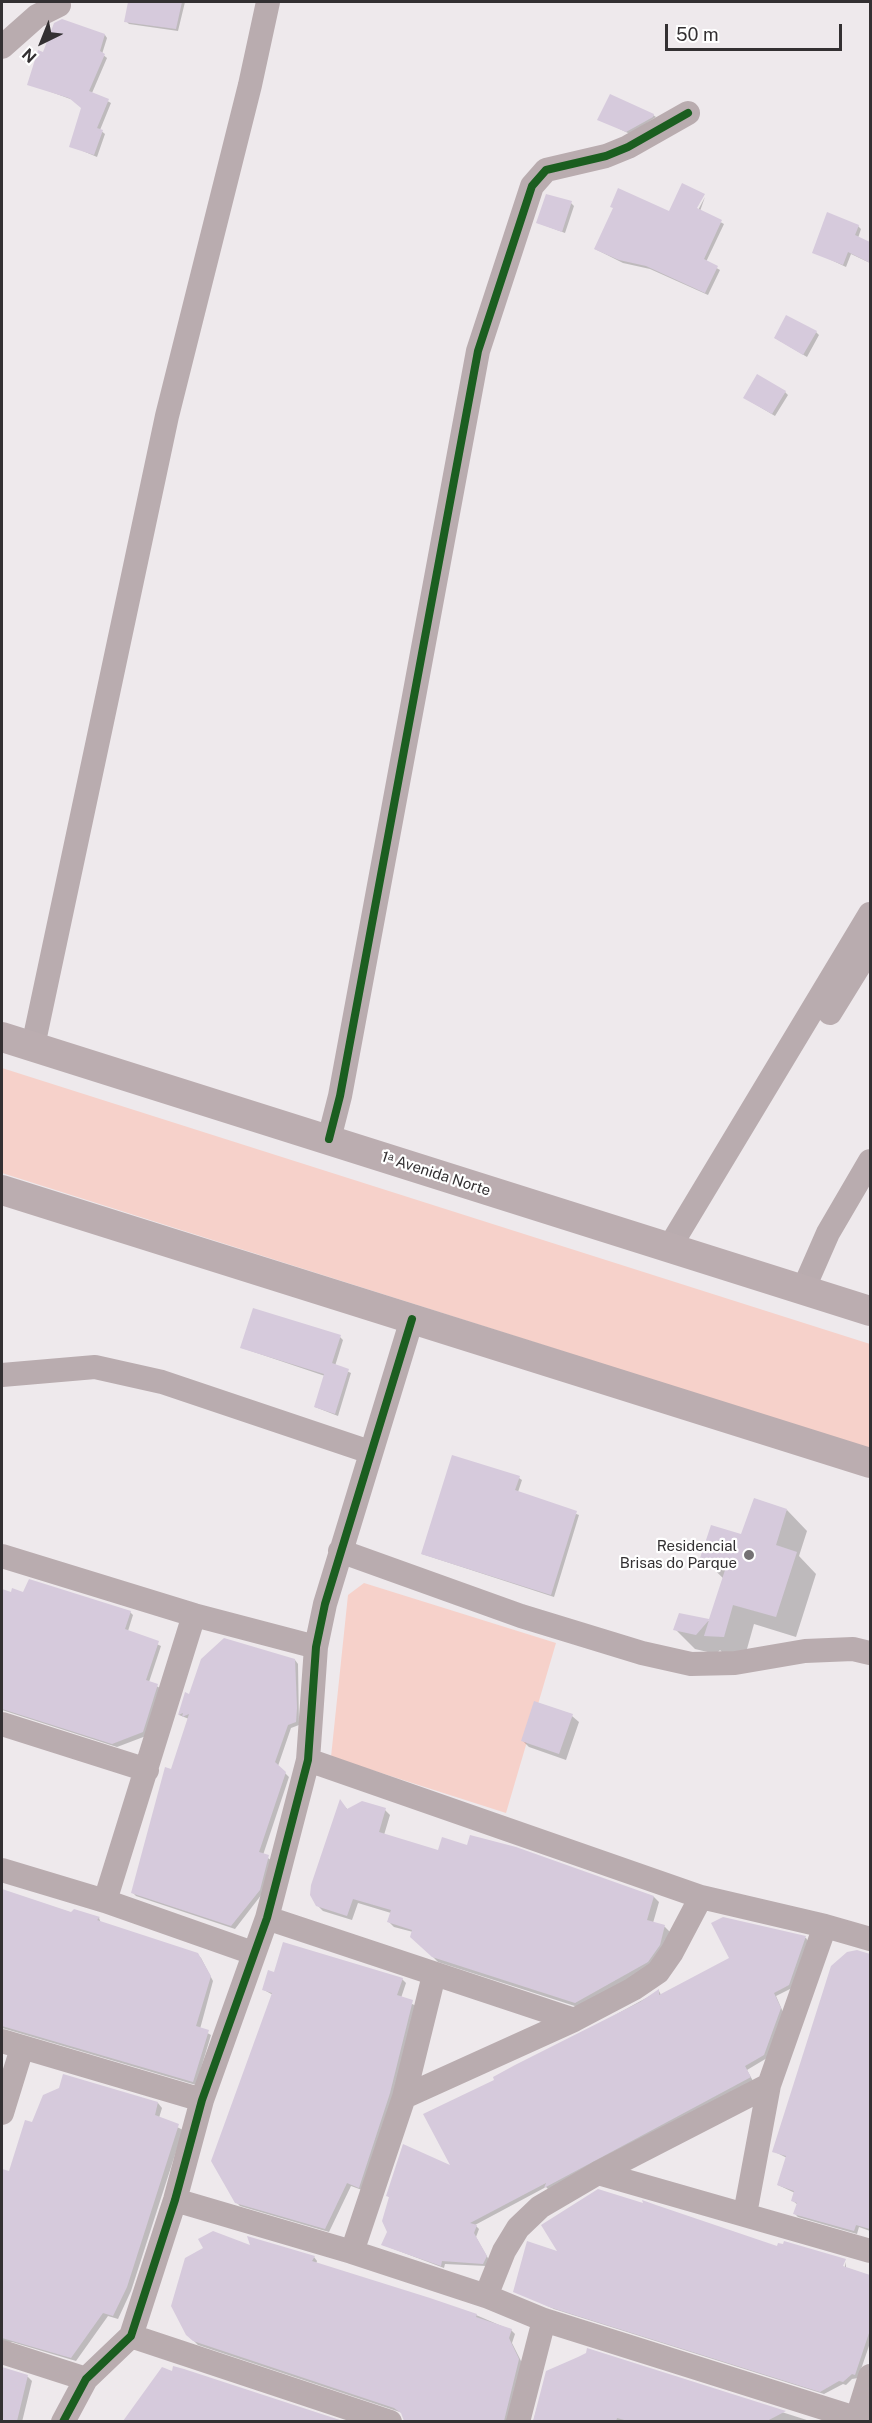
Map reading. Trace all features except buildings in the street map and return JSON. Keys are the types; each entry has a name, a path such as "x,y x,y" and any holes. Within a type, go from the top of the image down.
{"main road":[{"name":"1ᵃ Avenida Norte","path":"2,1037 870,1311"},
{"path":"2,1190 870,1463"}],"street":[{"path":"33,1046 167,416 250,85 268,2"},
{"path":"2,47 37,16 60,5"},
{"path":"329,1139 340,1096 478,351 532,186 546,170 606,156 628,147 688,113"},
{"path":"674,1249 870,914"},
{"path":"674,1249 760,1129 870,948"},
{"path":"803,1290 828,1233 870,1161"},
{"path":"63,2421 86,2379 131,2336 175,2200 202,2100 267,1918 308,1760 316,1647 340,1551 412,1319"},
{"path":"2,1375 94,1367 162,1382 370,1452"},
{"path":"340,1551 521,1616 642,1653 691,1664 735,1663 806,1651 853,1649 870,1653"},
{"path":"2,1556 194,1615 316,1647"},
{"path":"105,1901 194,1615"},
{"path":"2,1724 147,1770"},
{"path":"308,1760 701,1897 870,1939"},
{"path":"2,1870 105,1901 253,1953"},
{"path":"404,2097 574,2019 633,1989 658,1972 672,1952 701,1897"},
{"path":"267,1918 434,1975 574,2019"},
{"path":"745,2214 769,2085 825,1926"},
{"path":"352,2252 404,2097 434,1975"},
{"path":"2,2113 12,2045 202,2100"},
{"path":"486,2296 504,2252 518,2228 540,2207 598,2173 769,2085"},
{"path":"598,2173 870,2251"},
{"path":"175,2200 352,2252 486,2296 544,2320 863,2420 870,2376"},
{"path":"518,2421 544,2320"},
{"path":"131,2336 390,2421"},
{"path":"2,2352 86,2379"}],"shaded area":[{"path":"2,1068 870,1344 870,1449 2,1173"},
{"path":"364,1583 556,1643 506,1813 331,1757 348,1595"}],"cycle path":[{"path":"329,1139 340,1096 478,351 532,186 546,170 606,156 628,147 688,113"},
{"path":"63,2422 86,2379 131,2336 175,2200 202,2100 267,1918 308,1760 316,1647 325,1604 412,1319"}],"place":[{"name":"Residencial Brisas do Parque","path":"749,1555"}]}
